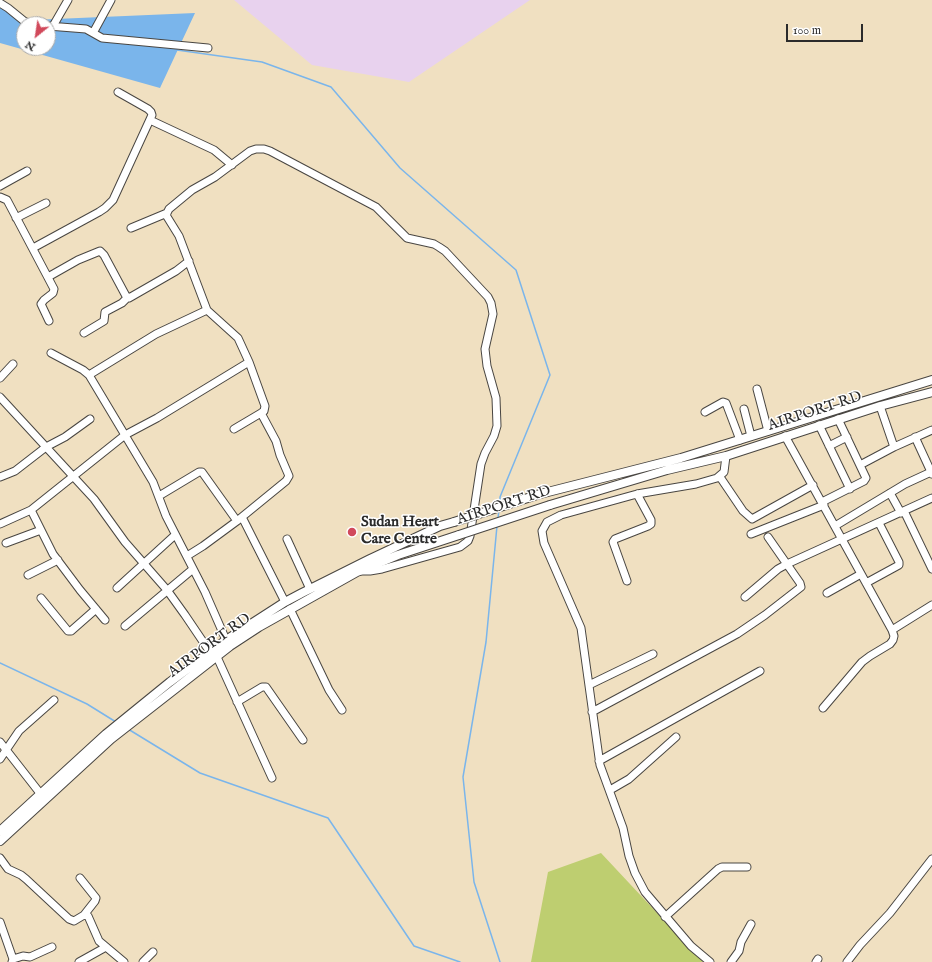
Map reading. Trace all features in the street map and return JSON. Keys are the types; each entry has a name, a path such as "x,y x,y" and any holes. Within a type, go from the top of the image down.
{"main road":[{"path":"0,841 43,797 108,736 139,712 170,682 214,655 226,640 287,605 310,589 350,568 433,529 540,494 681,458 932,380"},
{"name":"AIRPORT RD","path":"214,655 259,626 287,605 359,571 398,555 550,505 667,470 726,456 838,419 932,392"},
{"path":"0,830 43,797"}],"street":[{"path":"56,17 68,0"},
{"path":"93,33 111,0"},
{"path":"0,3 18,16"},
{"path":"56,26 86,29 102,38 208,48"},
{"path":"33,248 99,212 110,204 150,120 151,112 118,92"},
{"path":"150,120 214,150 232,165"},
{"path":"132,228 167,213 169,209 183,197 215,177 250,151 264,149 370,203 382,212 407,238 434,244 445,251 488,297 493,314 485,349 487,366 496,398 497,426 481,464 468,541 460,547 382,569 359,571"},
{"path":"27,171 0,188 2,197 7,200 54,291 40,304 49,321"},
{"path":"16,218 46,203"},
{"path":"167,213 167,218 178,233 207,310 238,338 249,362 265,406 261,413 234,429"},
{"path":"48,277 78,260 100,251 104,255 128,297"},
{"path":"84,333 104,321 105,312 122,303 128,297 131,297 176,271 189,261"},
{"path":"89,375 156,334 207,310"},
{"path":"51,353 81,368 89,375 124,436 147,472 159,496 166,516 187,556 226,640"},
{"path":"0,524 32,510 124,436 157,418 249,362"},
{"path":"0,378 13,364"},
{"path":"756,389 768,431"},
{"path":"0,397 94,499 120,536 167,590 191,622 214,655 238,702 272,778"},
{"path":"704,412 723,402 726,403 740,440"},
{"path":"880,406 894,447"},
{"path":"744,409 751,436"},
{"path":"187,556 239,519 286,481 289,476 276,441 261,413"},
{"path":"0,477 15,471 46,447 65,437 90,419"},
{"path":"751,534 823,504 866,479 838,419"},
{"path":"819,425 850,489"},
{"path":"860,465 894,447 932,430"},
{"path":"785,436 892,630 894,638 892,642 862,662 823,708"},
{"path":"835,526 918,477 932,473 915,437"},
{"path":"829,446 847,438"},
{"path":"710,962 691,946 665,917 645,892 635,873 629,856 623,828 599,761 581,628 544,543 542,531 547,522 561,515 637,494 696,484 720,477 724,470 726,456"},
{"path":"159,496 199,472 202,472 239,519 287,605 329,690 342,710"},
{"path":"720,477 743,511 752,519 813,485"},
{"path":"890,493 903,512 931,566"},
{"path":"627,581 613,542 615,539 651,524 651,520 637,494"},
{"path":"745,597 778,569 787,564 932,498"},
{"path":"32,510 51,550 105,620"},
{"path":"866,583 899,565 899,562 879,523"},
{"path":"6,543 41,530"},
{"path":"117,588 175,535"},
{"path":"592,712 736,634 765,615 801,586 768,537"},
{"path":"287,539 310,589"},
{"path":"28,575 58,560"},
{"path":"125,626 193,569"},
{"path":"827,593 861,574"},
{"path":"41,598 68,631 71,631 96,609"},
{"path":"892,630 932,605"},
{"path":"589,685 653,654"},
{"path":"599,761 760,671"},
{"path":"238,702 262,687 266,687 303,740"},
{"path":"0,760 19,731 54,700"},
{"path":"610,790 628,779 676,737"},
{"path":"0,742 43,797"},
{"path":"0,858 8,868 26,879 69,919 74,921 84,915 95,902 96,898 80,878"},
{"path":"847,962 860,945 890,913 932,859"},
{"path":"665,917 718,868 747,867"},
{"path":"84,915 89,917 99,941 124,962"},
{"path":"0,922 12,960 23,956 29,957 52,947"},
{"path":"731,962 739,951 741,942 751,924"},
{"path":"80,962 106,947"},
{"path":"143,962 153,952"}],"shaded area":[{"path":"234,0 530,0 409,82 312,65"}],"green space":[{"path":"601,853 703,962 531,962 548,872"}],"water":[{"path":"0,7 22,16 16,16 16,48 0,43"},
{"path":"195,13 160,88 46,56 56,56 56,19"}],"waterway":[{"path":"177,50 262,62 331,87 400,168 516,270 550,375 500,497 500,504"},
{"path":"498,518 499,510"},
{"path":"497,526 486,642 463,777 474,882 500,962"},
{"path":"0,663 87,704 116,722"},
{"path":"128,729 200,773 328,818 414,946 460,962"}],"place":[{"name":"Sudan Heart Care Centre","path":"352,532"}]}
